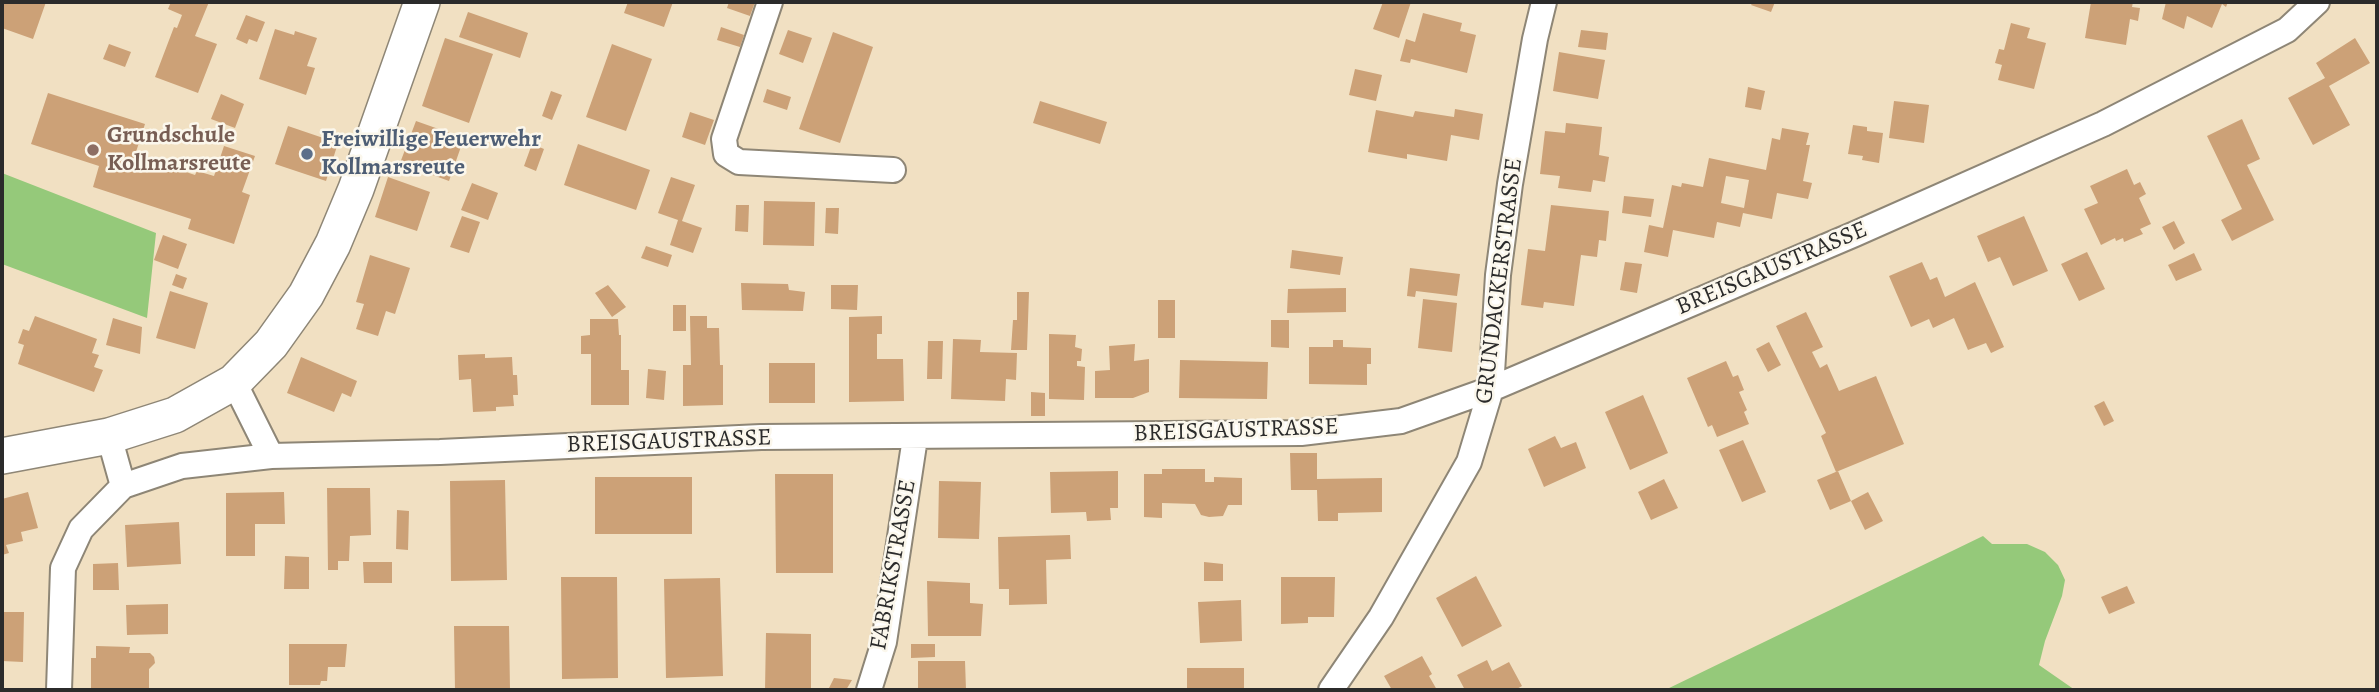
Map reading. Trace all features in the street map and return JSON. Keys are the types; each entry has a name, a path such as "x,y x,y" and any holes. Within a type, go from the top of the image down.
{"main road":[{"path":"2,456 109,436 175,415 234,382 271,344 306,295 333,244 356,189 422,2"}],"street":[{"path":"770,2 724,139 726,154 739,162 893,170"},
{"name":"GRUNDACKERSTRASSE","path":"1331,690 1381,617 1469,463 1491,389 1498,275 1510,184 1544,2"},
{"name":"BREISGAUSTRASSE","path":"123,486 182,466 271,456 440,452 761,437 915,438 1301,433 1401,421 1491,389 2103,124 2287,30 2317,2"},
{"path":"234,382 271,456"},
{"path":"59,690 63,568 81,529 123,486 109,436"},
{"name":"FABRIKSTRASSE","path":"869,690 884,642 915,438"}],"green space":[{"path":"2,173 156,233 147,318 2,264"},
{"path":"1983,536 1992,544 2027,544 2045,552 2058,565 2065,580 2062,596 2039,665 2075,690 1665,690"}],"building":[{"path":"2,2 46,2 33,39 2,28"},
{"path":"171,2 209,2 195,36 217,44 198,93 155,77 174,27 177,28 182,15 168,9"},
{"path":"628,2 673,2 664,27 624,13"},
{"path":"729,2 755,2 750,16 727,8"},
{"path":"1383,2 1411,2 1399,38 1373,29"},
{"path":"1753,2 1775,2 1771,12 1751,5"},
{"path":"2091,2 2133,2 2132,7 2140,8 2138,21 2130,19 2126,45 2085,38"},
{"path":"2166,2 2228,2 2226,7 2222,4 2212,28 2187,16 2184,29 2162,19"},
{"path":"468,12 528,33 520,58 459,37"},
{"path":"1423,13 1462,23 1460,31 1476,35 1467,73 1411,59 1410,63 1400,61 1406,39 1415,42"},
{"path":"246,15 265,22 257,42 249,39 247,44 236,39"},
{"path":"2011,23 2030,28 2027,38 2046,43 2034,89 1998,80 2002,65 1995,63 1999,49 2004,50"},
{"path":"721,27 744,35 740,47 717,40"},
{"path":"275,29 294,35 295,31 317,38 307,66 315,68 306,95 259,79"},
{"path":"788,30 812,38 803,63 779,54"},
{"path":"1581,30 1608,33 1606,50 1578,47"},
{"path":"833,32 873,47 840,143 799,129"},
{"path":"445,38 493,54 469,123 422,106"},
{"path":"2355,38 2370,63 2329,86 2350,125 2313,145 2288,98 2325,78 2316,63"},
{"path":"109,44 131,52 125,67 103,59"},
{"path":"612,44 652,59 626,131 586,117"},
{"path":"1559,52 1605,60 1598,99 1553,91"},
{"path":"1355,69 1382,75 1376,101 1349,95"},
{"path":"1748,87 1765,91 1761,110 1745,107"},
{"path":"767,89 791,97 787,110 763,102"},
{"path":"551,91 562,95 552,120 542,116"},
{"name":"Grundschule Kollmarsreute","path":"48,93 145,124 135,155 195,175 197,171 214,176 224,146 255,156 242,192 250,195 234,244 188,229 191,219 93,187 99,166 31,144"},
{"path":"221,94 244,104 235,128 211,119"},
{"path":"1040,101 1107,122 1100,144 1033,123"},
{"path":"1894,101 1929,105 1924,143 1889,138"},
{"path":"1455,109 1483,114 1479,140 1451,135 1447,161 1407,154 1407,159 1368,152 1376,110 1413,117 1415,111 1454,117"},
{"path":"690,112 714,120 705,145 682,137"},
{"path":"2242,119 2260,159 2247,165 2274,220 2232,241 2221,220 2242,209 2207,136"},
{"path":"416,121 464,138 449,181 400,163"},
{"path":"1566,123 1602,127 1599,155 1609,157 1605,182 1593,180 1591,192 1558,188 1560,176 1540,174 1545,131 1565,133"},
{"path":"1853,125 1867,127 1867,131 1883,133 1879,163 1862,160 1863,156 1848,154"},
{"name":"Freiwillige Feuerwehr Kollmarsreute","path":"288,126 338,143 326,181 275,164"},
{"path":"1782,128 1809,133 1806,145 1810,145 1803,181 1812,183 1808,199 1777,193 1772,219 1743,213 1740,227 1717,222 1714,238 1673,230 1668,257 1644,252 1649,225 1663,228 1672,185 1681,187 1682,183 1703,187 1709,158 1766,170 1772,138 1780,140","holes":["1726,176 1749,180 1744,208 1721,203"]},
{"path":"532,144 544,149 536,171 524,166"},
{"path":"578,144 650,170 636,210 564,185"},
{"path":"2127,169 2134,185 2140,182 2146,194 2139,198 2151,224 2140,229 2143,234 2124,242 2123,238 2116,241 2115,238 2101,245 2084,209 2098,203 2090,186"},
{"path":"388,177 430,192 417,231 375,217"},
{"path":"671,177 695,185 682,221 702,228 693,253 670,245 678,220 658,213"},
{"path":"472,183 498,193 488,220 461,210"},
{"path":"1624,196 1654,199 1651,217 1622,213"},
{"path":"764,201 815,202 814,246 763,245"},
{"path":"736,205 749,205 748,232 735,231"},
{"path":"1551,205 1609,211 1606,241 1599,240 1597,257 1581,255 1574,306 1544,302 1543,308 1521,305 1528,249 1545,251"},
{"path":"826,208 839,208 838,234 825,233"},
{"path":"462,216 480,222 469,253 450,247"},
{"path":"2024,216 2048,271 2013,286 2000,257 1988,262 1977,236"},
{"path":"2174,221 2185,243 2174,250 2162,227"},
{"path":"163,235 187,244 178,269 154,260"},
{"path":"646,246 672,255 668,267 641,258"},
{"path":"1292,250 1343,257 1340,275 1290,268"},
{"path":"2087,252 2105,289 2079,301 2061,264"},
{"path":"2194,253 2202,270 2176,281 2168,265"},
{"path":"370,255 410,268 395,314 386,311 378,336 356,329 364,304 356,302"},
{"path":"1625,262 1642,264 1637,293 1620,290"},
{"path":"1922,262 1930,280 1937,277 1945,297 1975,282 2004,347 1991,353 1986,343 1968,350 1954,318 1933,328 1929,319 1911,327 1889,276"},
{"path":"1410,268 1460,274 1457,296 1416,291 1415,297 1407,296"},
{"path":"176,274 187,278 183,289 172,285"},
{"path":"741,283 788,284 789,290 805,292 803,311 742,310"},
{"path":"608,285 626,307 612,317 595,293"},
{"path":"831,285 858,285 857,310 831,309"},
{"path":"1346,288 1346,312 1287,313 1288,289"},
{"path":"170,291 208,303 195,349 156,338"},
{"path":"1017,292 1029,292 1027,350 1011,350 1013,320 1017,320"},
{"path":"1423,299 1457,303 1452,352 1418,348"},
{"path":"1158,300 1175,300 1175,338 1158,338"},
{"path":"673,305 686,305 686,331 673,331"},
{"path":"1806,312 1823,347 1812,352 1820,368 1827,364 1839,391 1876,376 1904,444 1836,472 1821,436 1826,433 1776,326"},
{"path":"35,316 97,339 92,353 99,355 94,367 103,370 94,392 18,364 24,345 18,343 23,329 29,331"},
{"path":"690,316 707,316 707,328 719,328 723,405 683,406 683,365 691,365"},
{"path":"882,316 882,334 877,334 877,359 903,359 904,401 849,402 849,317"},
{"path":"113,318 142,327 140,354 106,345"},
{"path":"590,319 618,319 621,370 629,370 629,405 591,405 591,354 581,354 581,336 590,335"},
{"path":"1271,320 1289,320 1289,348 1271,347"},
{"path":"1049,334 1076,335 1075,347 1082,349 1081,361 1077,361 1077,366 1085,367 1084,400 1049,399"},
{"path":"953,339 981,340 980,352 1017,353 1016,380 1006,379 1005,401 951,399"},
{"path":"1333,340 1343,340 1343,347 1371,348 1371,364 1367,364 1367,385 1309,384 1309,347 1333,347"},
{"path":"928,341 943,341 942,379 927,379"},
{"path":"1769,342 1781,365 1768,372 1756,349"},
{"path":"1135,344 1134,361 1149,359 1149,392 1133,398 1095,398 1095,371 1110,370 1109,346"},
{"path":"485,354 485,358 512,357 513,375 517,375 518,395 513,395 514,406 496,407 496,411 473,412 471,379 459,380 458,355"},
{"path":"301,357 357,381 351,397 342,393 334,412 287,393"},
{"path":"1180,360 1268,362 1267,399 1179,398"},
{"path":"1726,361 1733,377 1738,375 1744,390 1739,392 1747,410 1744,412 1749,424 1717,437 1712,425 1708,427 1687,378"},
{"path":"769,363 815,363 815,403 769,403"},
{"path":"648,369 666,371 664,400 646,398"},
{"path":"1031,392 1045,393 1045,416 1031,416"},
{"path":"1643,395 1668,453 1630,470 1605,412"},
{"path":"2104,401 2114,421 2104,426 2094,406"},
{"path":"1555,436 1561,448 1576,442 1586,468 1544,487 1528,449"},
{"path":"1743,440 1766,492 1742,502 1719,450"},
{"path":"1290,453 1317,453 1317,479 1382,478 1382,512 1338,513 1338,521 1318,521 1317,490 1291,490"},
{"path":"1162,469 1205,469 1205,482 1214,482 1214,477 1242,478 1242,505 1228,505 1223,516 1209,517 1201,515 1195,504 1162,503 1162,518 1144,517 1144,474 1162,474"},
{"path":"1118,471 1118,508 1110,508 1111,520 1087,521 1086,512 1051,513 1050,472"},
{"path":"1838,471 1851,501 1830,510 1817,480"},
{"path":"775,474 833,474 833,573 776,573"},
{"path":"595,477 692,477 692,534 595,534"},
{"path":"1664,479 1678,508 1651,520 1638,492"},
{"path":"505,480 507,580 451,581 450,481"},
{"path":"939,481 981,482 979,539 938,538"},
{"path":"327,488 370,488 371,535 350,536 349,561 338,561 338,570 328,570"},
{"path":"28,492 38,528 21,532 23,541 6,545 9,553 2,555 2,499"},
{"path":"284,492 285,524 255,524 255,556 226,556 226,493"},
{"path":"1868,492 1883,521 1865,530 1851,501"},
{"path":"397,510 409,511 408,550 396,549"},
{"path":"179,522 181,564 127,567 125,525"},
{"path":"1070,535 1071,559 1046,560 1047,604 1009,605 1009,589 999,589 998,537"},
{"path":"285,556 309,557 309,589 284,589"},
{"path":"363,562 392,562 392,583 364,583"},
{"path":"1204,562 1223,564 1223,581 1204,581"},
{"path":"118,563 119,590 93,590 93,564"},
{"path":"1476,576 1502,626 1462,647 1436,598"},
{"path":"561,577 617,577 618,678 562,679"},
{"path":"1281,577 1335,577 1334,617 1308,617 1308,623 1281,624"},
{"path":"720,578 723,676 666,678 664,579"},
{"path":"927,581 970,583 970,603 983,604 981,636 928,636"},
{"path":"2127,586 2135,603 2109,614 2101,597"},
{"path":"1241,600 1242,641 1200,643 1198,602"},
{"path":"168,604 168,634 127,635 126,605"},
{"path":"2,612 24,612 23,662 2,661"},
{"path":"454,626 509,626 510,690 455,690"},
{"path":"766,633 811,634 811,690 765,690"},
{"path":"289,644 347,644 345,667 328,667 327,681 321,681 320,685 289,685"},
{"path":"911,644 935,644 935,657 911,658"},
{"path":"96,646 130,647 129,653 150,653 155,663 149,669 149,690 91,690 91,658 96,658"},
{"path":"1422,656 1437,690 1392,690 1384,676"},
{"path":"1487,660 1492,671 1509,662 1522,686 1515,690 1465,690 1457,675"},
{"path":"918,661 965,661 966,690 918,690"},
{"path":"1187,668 1244,668 1244,690 1187,690"},
{"path":"834,678 852,680 846,690 828,690"}],"place":[{"name":"Grundschule Kollmarsreute","path":"93,150"},
{"name":"Freiwillige Feuerwehr Kollmarsreute","path":"307,154"}]}
